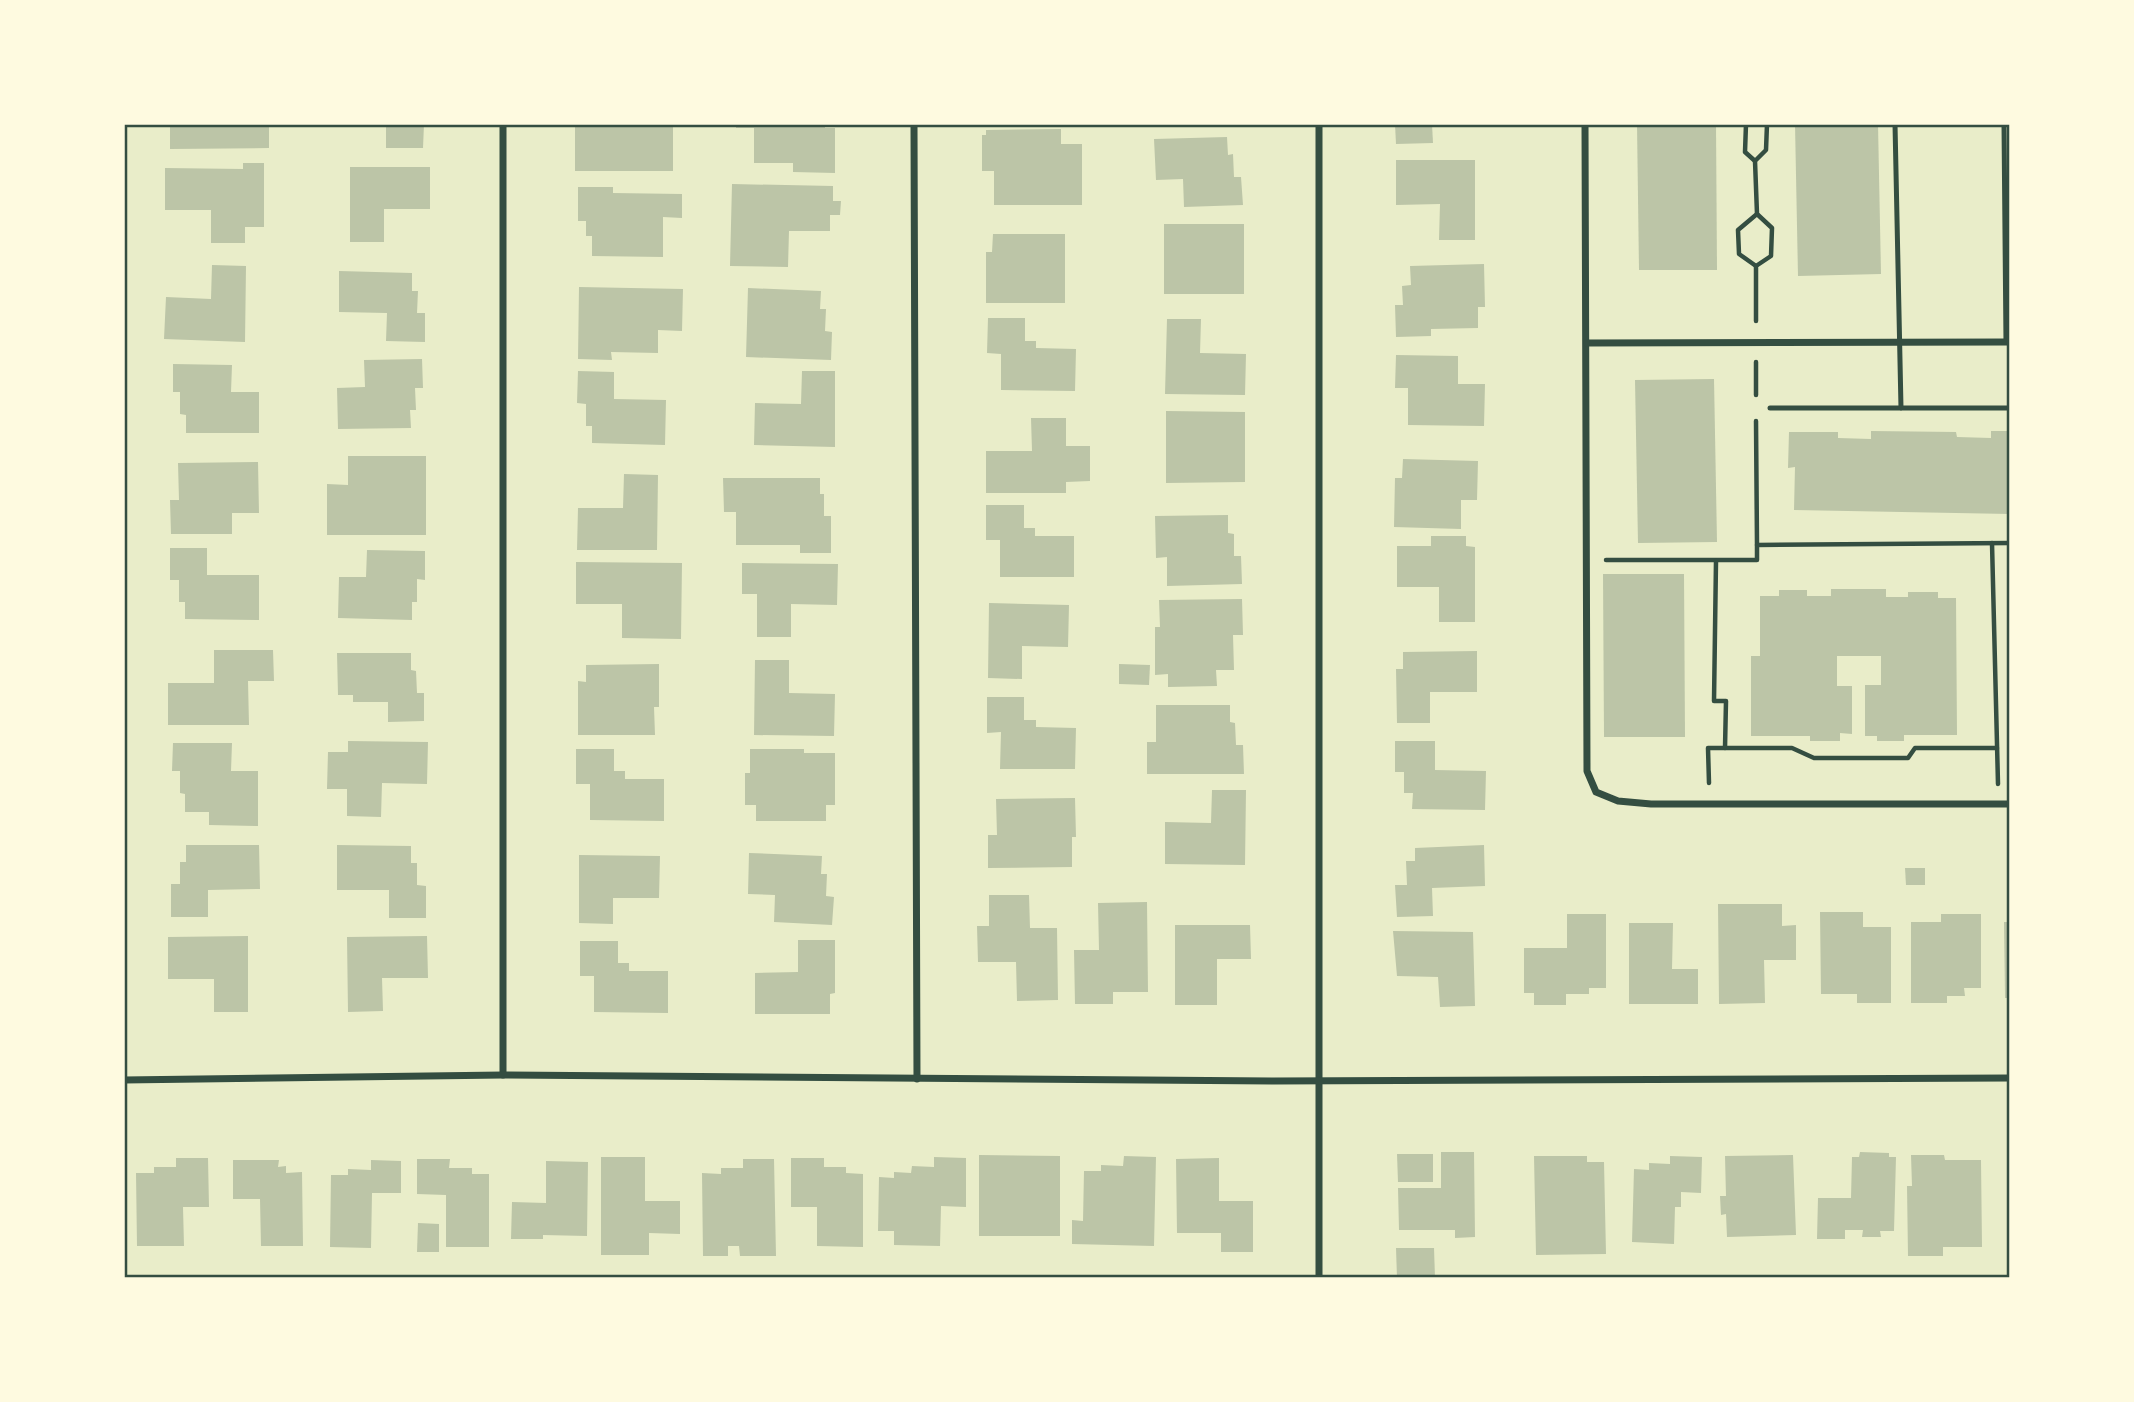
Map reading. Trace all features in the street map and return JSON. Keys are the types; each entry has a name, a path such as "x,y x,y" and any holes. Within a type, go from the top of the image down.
{"street":[{"path":"503,124 503,1074"},
{"path":"914,124 917,1079"},
{"path":"1319,124 1320,1278"},
{"path":"1586,124 1587,771 1596,792 1618,801 1710,804 2010,804"},
{"path":"1587,343 2008,342"},
{"path":"124,1080 503,1074 1319,1081 2010,1078"}],"lane":[{"path":"1895,124 1901,408"},
{"path":"2004,124 2008,342"},
{"path":"1770,408 2010,408"}],"path":[{"path":"1746,124 1745,152 1755,162"},
{"path":"1756,266 1771,256 1772,228 1757,214 1755,162 1766,149 1766,124"},
{"path":"1756,266 1739,254 1738,230 1757,214"},
{"path":"1756,266 1756,397"},
{"path":"1586,561 1757,561 1756,410"},
{"path":"1992,543 1998,804"},
{"path":"1757,545 2010,543"},
{"path":"1716,561 1714,701 1726,701 1725,748"},
{"path":"1710,804 1708,748 1792,748 1814,758 1908,758 1915,748 1997,748"}],"building":[{"path":"170,124 269,124 269,148 170,149"},
{"path":"386,124 424,124 423,148 386,148"},
{"path":"575,124 673,126 673,171 575,171"},
{"path":"736,124 825,124 825,128 835,128 835,173 793,172 793,163 754,163 754,128 736,128"},
{"path":"1395,124 1432,124 1433,143 1396,144"},
{"path":"1637,124 1716,124 1717,270 1639,270"},
{"path":"1795,124 1878,124 1881,274 1798,276"},
{"path":"1061,129 1061,144 1082,144 1082,205 994,205 994,171 982,171 982,135 986,135 986,130"},
{"path":"1227,137 1228,155 1233,154 1234,177 1241,177 1243,205 1184,207 1183,179 1156,180 1154,139"},
{"path":"1396,160 1475,160 1475,240 1439,240 1440,204 1396,205"},
{"path":"243,163 264,163 264,227 245,227 245,243 211,243 211,210 165,210 165,168 243,169"},
{"path":"350,167 430,167 430,209 384,209 384,242 350,242"},
{"path":"732,184 833,186 833,201 841,201 840,215 830,215 830,231 789,231 788,267 730,266"},
{"path":"578,187 613,187 613,193 682,194 682,218 663,217 663,257 592,256 592,236 586,236 586,221 578,221"},
{"path":"1164,224 1244,224 1244,294 1164,294"},
{"path":"993,234 1065,234 1065,303 986,303 986,252 992,252"},
{"path":"1484,264 1485,307 1478,307 1478,328 1431,329 1431,336 1396,337 1395,305 1403,305 1402,286 1411,285 1410,266"},
{"path":"212,265 246,266 245,342 164,339 166,297 211,299"},
{"path":"339,271 412,273 412,291 418,291 417,313 425,313 425,342 386,341 387,313 339,312"},
{"path":"579,287 683,289 682,331 658,330 658,353 611,352 612,360 578,359"},
{"path":"748,288 821,291 820,309 826,309 825,331 832,332 831,360 746,357"},
{"path":"988,318 1025,318 1025,341 1036,341 1036,348 1076,349 1075,391 1001,390 1001,354 987,353"},
{"path":"1167,319 1201,319 1200,353 1246,354 1245,395 1165,394"},
{"path":"1396,355 1458,356 1458,384 1485,384 1484,426 1408,425 1408,388 1395,388"},
{"path":"422,359 423,388 415,388 416,410 410,410 411,428 338,429 337,388 365,387 364,360"},
{"path":"173,364 232,365 231,392 259,392 259,433 186,433 186,415 180,414 180,392 173,392"},
{"path":"578,371 614,372 614,399 666,400 665,445 592,443 592,426 586,426 586,404 577,403"},
{"path":"802,371 835,371 835,447 754,445 755,403 801,404"},
{"path":"1714,379 1717,542 1638,543 1635,380"},
{"path":"1166,411 1245,412 1245,482 1166,483"},
{"path":"1031,418 1066,418 1066,446 1090,446 1090,481 1066,482 1066,493 986,493 986,451 1032,451"},
{"path":"1871,431 1956,432 1957,437 1991,438 1991,431 2010,431 2010,514 1794,510 1795,467 1788,468 1789,432 1838,432 1838,438 1871,439"},
{"path":"348,456 426,456 426,535 327,535 327,484 348,485"},
{"path":"1403,459 1478,461 1477,500 1461,500 1461,529 1394,527 1395,478 1402,478"},
{"path":"258,462 259,513 232,513 232,534 171,534 170,500 179,500 178,463"},
{"path":"624,474 658,475 657,550 577,550 578,508 623,508"},
{"path":"723,478 820,478 820,494 824,494 824,516 831,516 831,553 800,553 800,545 736,545 736,512 724,512"},
{"path":"986,505 1024,505 1024,528 1035,528 1035,536 1074,536 1074,577 1000,577 1000,540 986,540"},
{"path":"1228,515 1228,533 1234,534 1234,556 1241,556 1242,584 1167,586 1167,557 1156,558 1155,516"},
{"path":"1431,536 1466,536 1466,546 1475,547 1475,622 1439,622 1439,587 1397,587 1397,546 1431,546"},
{"path":"170,548 207,548 207,575 259,575 259,620 185,619 185,602 179,602 179,580 170,580"},
{"path":"367,550 425,551 425,580 417,579 417,602 412,602 412,620 338,618 339,577 366,577"},
{"path":"576,562 682,563 681,639 622,638 622,604 576,604"},
{"path":"742,563 838,564 837,605 791,604 791,637 757,637 757,594 742,594"},
{"path":"1603,574 1684,574 1685,737 1604,737"},
{"path":"1831,589 1886,589 1886,597 1908,597 1908,592 1938,592 1938,598 1956,598 1957,735 1904,735 1904,741 1877,741 1877,736 1865,736 1865,685 1881,685 1881,656 1837,656 1837,686 1852,686 1852,734 1840,733 1840,741 1810,741 1810,736 1751,736 1751,656 1760,656 1760,596 1779,596 1779,590 1807,590 1807,596 1831,596"},
{"path":"1242,599 1243,635 1233,635 1234,670 1216,670 1217,686 1168,687 1168,674 1155,675 1155,627 1160,627 1159,600"},
{"path":"989,603 1069,605 1068,647 1022,646 1022,679 988,678"},
{"path":"214,650 273,650 274,681 248,681 249,725 168,725 168,683 214,683"},
{"path":"1477,651 1477,692 1430,692 1430,723 1397,723 1396,669 1403,669 1403,652"},
{"path":"337,653 411,653 411,670 416,671 417,693 424,693 424,721 388,722 388,702 353,702 353,695 338,695"},
{"path":"755,660 789,660 789,693 835,694 834,736 754,735"},
{"path":"659,664 659,707 654,707 655,735 578,735 578,681 586,682 586,665"},
{"path":"1119,664 1150,665 1149,685 1119,684"},
{"path":"987,697 1024,697 1024,720 1036,720 1036,727 1076,728 1075,769 1000,769 1001,732 987,733"},
{"path":"1156,705 1230,705 1230,722 1235,723 1236,745 1243,745 1244,774 1147,774 1147,742 1156,742"},
{"path":"348,741 428,742 427,784 382,783 381,817 347,816 347,789 327,789 328,752 348,752"},
{"path":"1395,741 1435,741 1435,770 1486,771 1485,810 1412,809 1413,793 1404,793 1404,772 1395,772"},
{"path":"173,743 232,743 231,771 258,771 258,826 209,825 209,812 185,812 185,794 180,793 180,771 172,771"},
{"path":"576,749 614,749 614,771 625,771 625,779 664,779 664,821 590,820 590,784 576,784"},
{"path":"750,749 804,749 804,753 835,753 835,805 826,805 826,821 756,821 756,805 745,805 745,773 750,773"},
{"path":"1212,790 1246,790 1245,865 1165,864 1165,822 1211,823"},
{"path":"1075,798 1076,837 1072,837 1072,867 988,868 988,835 997,835 996,799"},
{"path":"186,845 259,845 260,889 208,890 208,917 171,917 171,884 180,884 180,862 186,862"},
{"path":"337,845 411,846 411,863 417,863 417,885 426,886 426,918 389,918 389,890 337,890"},
{"path":"1484,845 1485,886 1432,888 1433,916 1397,917 1395,885 1407,885 1406,861 1415,861 1415,848"},
{"path":"749,853 822,856 821,874 827,874 826,896 834,897 832,925 774,922 775,895 748,894"},
{"path":"579,855 660,856 659,898 613,898 613,924 579,923"},
{"path":"1905,868 1925,868 1925,885 1906,885"},
{"path":"989,895 1029,895 1030,928 1057,928 1058,1000 1017,1001 1016,962 978,962 977,926 989,926"},
{"path":"1147,902 1148,992 1113,992 1113,1004 1075,1004 1074,950 1099,950 1098,903"},
{"path":"1718,904 1782,904 1782,926 1796,925 1796,960 1764,960 1765,1003 1719,1004"},
{"path":"1820,912 1863,912 1863,927 1891,927 1891,1003 1857,1003 1857,994 1821,994"},
{"path":"1567,914 1606,914 1606,988 1589,988 1589,994 1566,994 1566,1005 1534,1005 1534,993 1524,993 1524,948 1567,948"},
{"path":"1941,914 1981,914 1981,988 1964,988 1965,996 1947,996 1947,1003 1911,1003 1911,922 1941,922"},
{"path":"2004,922 2010,922 2010,998 2005,998"},
{"path":"1629,923 1673,923 1672,969 1698,969 1698,1004 1629,1004"},
{"path":"1175,925 1250,925 1251,959 1217,959 1217,1005 1175,1005"},
{"path":"1393,931 1473,932 1475,1006 1440,1007 1438,977 1397,976"},
{"path":"248,936 248,1012 214,1012 214,979 168,979 168,937"},
{"path":"427,936 428,978 382,978 383,1011 348,1012 347,937"},
{"path":"798,940 835,940 835,993 830,994 830,1014 755,1014 755,973 798,972"},
{"path":"580,941 618,941 618,963 629,963 629,971 668,971 668,1013 594,1012 594,976 580,976"},
{"path":"1441,1152 1474,1152 1475,1237 1455,1238 1455,1230 1399,1230 1398,1188 1441,1188"},
{"path":"1860,1152 1889,1153 1889,1157 1896,1157 1894,1231 1880,1231 1881,1237 1862,1237 1863,1230 1845,1230 1845,1239 1817,1239 1818,1198 1851,1198 1852,1157 1859,1157"},
{"path":"1397,1154 1433,1154 1433,1182 1398,1182"},
{"path":"979,1155 1060,1156 1060,1236 979,1236"},
{"path":"1793,1155 1796,1235 1727,1237 1726,1214 1721,1215 1720,1196 1726,1196 1725,1156"},
{"path":"1911,1155 1944,1155 1945,1160 1981,1160 1982,1247 1943,1247 1943,1256 1908,1256 1907,1186 1912,1186"},
{"path":"1124,1156 1156,1157 1154,1246 1072,1244 1072,1220 1083,1221 1084,1171 1101,1171 1101,1165 1123,1166"},
{"path":"1534,1156 1587,1156 1587,1162 1604,1162 1606,1254 1536,1255"},
{"path":"1670,1156 1702,1157 1701,1193 1681,1192 1681,1207 1675,1207 1674,1244 1632,1242 1634,1169 1649,1170 1649,1163 1670,1164"},
{"path":"601,1157 645,1157 645,1201 680,1201 680,1234 649,1233 649,1255 601,1255"},
{"path":"934,1157 966,1158 966,1207 941,1206 940,1246 894,1245 894,1231 878,1231 879,1177 894,1178 894,1172 911,1173 912,1166 934,1167"},
{"path":"176,1158 208,1158 209,1207 183,1207 184,1246 137,1246 136,1173 154,1173 154,1167 176,1167"},
{"path":"791,1158 824,1158 824,1167 846,1167 846,1173 863,1174 863,1247 817,1246 817,1207 791,1207"},
{"path":"1219,1158 1219,1201 1253,1201 1253,1252 1221,1252 1221,1233 1177,1233 1176,1159"},
{"path":"417,1159 450,1159 449,1168 472,1168 472,1174 489,1174 489,1247 446,1247 446,1195 417,1194"},
{"path":"743,1159 774,1159 776,1256 740,1256 739,1246 728,1246 728,1256 703,1256 702,1173 721,1174 721,1168 743,1168"},
{"path":"233,1160 279,1160 278,1167 286,1166 286,1173 302,1172 303,1246 261,1246 260,1199 233,1199"},
{"path":"371,1160 401,1161 401,1193 372,1193 371,1248 330,1247 331,1175 348,1175 348,1169 371,1170"},
{"path":"546,1161 588,1162 587,1236 543,1235 543,1239 511,1239 512,1202 546,1203"},
{"path":"418,1223 439,1224 439,1252 417,1252"},
{"path":"1396,1248 1434,1248 1435,1278 1397,1278"}]}
